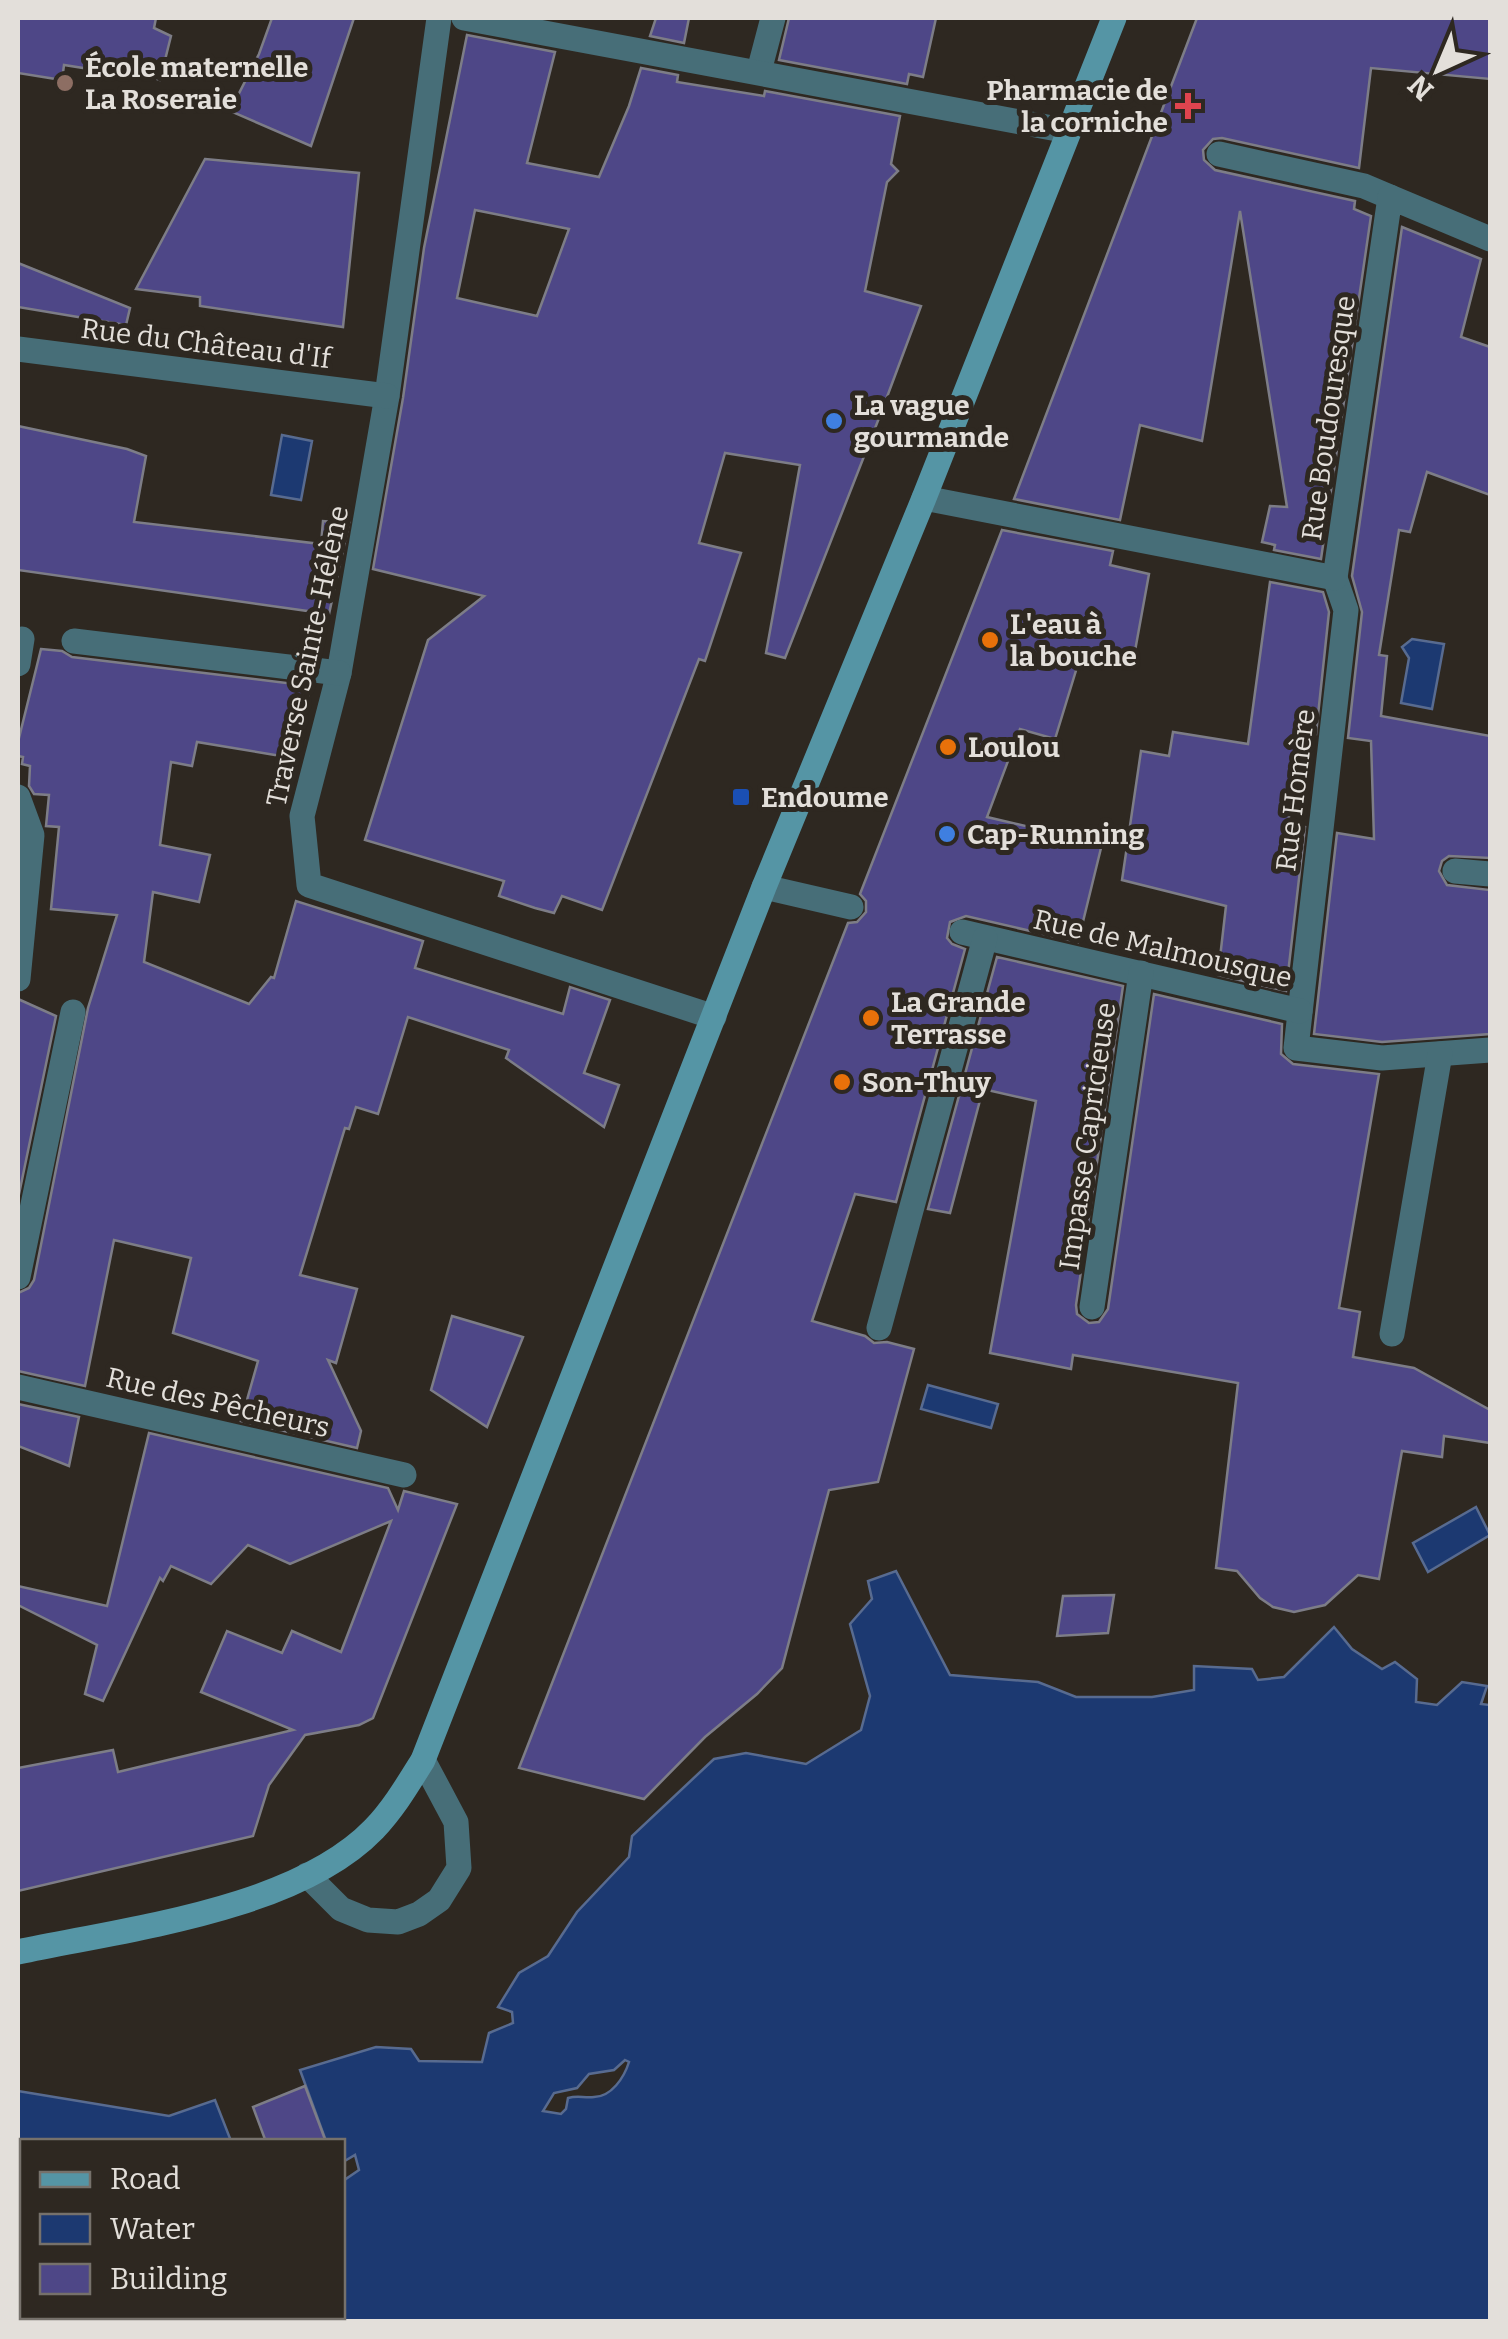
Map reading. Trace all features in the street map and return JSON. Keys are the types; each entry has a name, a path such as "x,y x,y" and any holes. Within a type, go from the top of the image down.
{"main road":[{"path":"18,1952 252,1899 306,1876 340,1857 373,1830 399,1799 423,1760 764,887 924,498 1114,18"}],"street":[{"name":"Traverse Sainte-Hélène","path":"439,18 387,396 340,673 302,816 309,885 714,1017"},
{"path":"464,18 1068,131"},
{"path":"759,71 772,18"},
{"path":"1220,154 1364,186 1490,238"},
{"name":"Rue Boudouresque","path":"924,498 1335,578 1390,197"},
{"name":"Rue du Château d'If","path":"18,349 387,396"},
{"name":"Rue Homère","path":"1300,1011 1346,610 1335,578"},
{"path":"74,641 340,673"},
{"path":"18,796 32,835 18,978"},
{"path":"1455,871 1490,874"},
{"path":"764,887 851,907"},
{"name":"Rue de Malmousque","path":"879,1328 974,935 1300,1011 1296,1048 1382,1058 1490,1050"},
{"name":"Impasse Capricieuse","path":"1092,1307 1141,974"},
{"path":"18,1277 73,1012"},
{"path":"1392,1334 1440,1054"},
{"name":"Rue des Pêcheurs","path":"18,1387 404,1475"},
{"path":"306,1876 341,1908 368,1920 398,1922 439,1900 459,1868 456,1822 423,1760"}],"water":[{"path":"282,435 312,441 301,500 271,495"},
{"path":"1412,639 1444,644 1432,709 1401,703 1409,658 1402,647"},
{"path":"928,1385 998,1404 991,1428 921,1409"},
{"path":"1476,1507 1490,1535 1428,1572 1413,1543"},
{"path":"896,1571 950,1675 1038,1682 1076,1697 1152,1697 1194,1690 1194,1666 1252,1669 1258,1680 1284,1677 1334,1627 1352,1649 1382,1669 1395,1662 1417,1679 1416,1702 1437,1705 1462,1682 1487,1686 1481,1704 1490,1705 1490,2321 142,2322 140,2319 345,2319 345,2180 359,2170 355,2155 345,2161 345,2139 325,2139 300,2070 376,2047 411,2049 419,2061 482,2062 489,2033 513,2023 512,2012 498,2007 519,1973 548,1956 577,1912 629,1857 632,1836 714,1759 746,1753 806,1764 861,1730 870,1696 850,1624 872,1599 868,1581","holes":["625,2060 629,2062 620,2080 606,2094 568,2098 561,2114 543,2111 554,2093 577,2088 589,2074 614,2070"]},
{"path":"18,2091 169,2116 215,2100 230,2139 20,2139 18,2193"}],"building":[{"path":"18,18 156,18 154,28 171,36 160,80 99,58 96,70 64,65 62,80 18,73"},
{"path":"272,18 354,18 311,146 230,111"},
{"path":"656,18 689,18 684,43 650,36"},
{"path":"789,18 936,18 923,77 909,74 907,84 779,60"},
{"path":"1197,18 1490,18 1490,79 1371,68 1359,168 1222,138 1213,139 1203,150 1204,160 1215,170 1355,201 1354,209 1371,216 1321,559 1274,550 1275,545 1262,542 1270,506 1287,507 1240,211 1202,441 1140,425 1120,520 1014,499"},
{"path":"467,35 555,52 527,163 599,177 641,68 678,75 677,82 764,96 765,91 900,116 891,164 898,171 887,182 865,291 921,306 881,413 785,658 766,653 800,465 725,453 699,543 741,553 705,661 699,659 602,910 562,896 554,913 535,908 499,896 504,881 365,840 428,640 484,596 373,569 424,248","holes":["475,210 569,229 537,316 457,298"]},
{"path":"205,159 359,173 343,327 200,306 200,297 136,289"},
{"path":"1402,227 1481,259 1461,337 1490,347 1490,495 1427,472 1410,532 1399,530 1379,655 1387,656 1381,716 1490,736 1490,858 1449,856 1442,861 1439,871 1447,885 1490,890 1490,1034 1382,1042 1314,1034 1337,833 1374,839 1371,741 1348,738 1362,612 1352,576"},
{"path":"18,263 130,308 126,325 18,307"},
{"path":"18,426 146,456 134,522 321,544 323,521 349,523 329,614 18,570"},
{"path":"1002,530 1113,551 1110,565 1149,574 1133,662 1082,651 1055,739 1020,729 987,817 1102,844 1078,942 966,916 950,922 947,938 965,949 896,1202 855,1194 812,1321 865,1336 874,1343 914,1349 878,1482 829,1490 782,1668 644,1799 519,1768 848,923 857,922 866,912 866,901 860,894"},
{"path":"1270,582 1323,592 1329,612 1316,734 1301,732 1288,824 1305,827 1286,991 1218,975 1226,906 1122,880 1141,751 1169,756 1173,732 1248,744"},
{"path":"41,649 62,651 72,657 311,686 293,758 197,742 192,766 171,762 160,845 210,855 199,902 153,892 144,962 249,1004 274,978 296,901 423,941 415,968 563,1014 570,987 610,1000 584,1073 619,1085 604,1127 506,1058 509,1050 408,1017 378,1114 356,1107 349,1129 345,1128 300,1275 357,1289 336,1363 328,1360 361,1431 357,1448 241,1421 258,1361 173,1333 191,1258 114,1240 85,1386 18,1371 18,1293 29,1288 34,1280 88,1008 117,915 51,909 59,827 46,826 49,795 34,794 29,786 30,766 22,764 23,757 18,756"},
{"path":"997,957 1123,986 1076,1305 1077,1314 1089,1323 1099,1322 1108,1309 1154,994 1282,1024 1281,1054 1293,1064 1379,1074 1339,1308 1360,1312 1353,1357 1414,1368 1490,1410 1490,1443 1444,1436 1442,1457 1402,1451 1379,1579 1358,1575 1325,1605 1294,1612 1273,1607 1260,1598 1237,1571 1216,1568 1238,1383 1073,1355 1071,1369 990,1353 1036,1101 983,1089 950,1213 928,1209"},
{"path":"18,999 56,1016 18,1199"},
{"path":"452,1316 523,1337 487,1427 431,1390"},
{"path":"18,1404 79,1417 69,1466 18,1446"},
{"path":"149,1433 388,1488 398,1510 404,1491 457,1504 373,1718 359,1725 305,1735 269,1785 253,1836 18,1891 18,1768 113,1750 118,1772 293,1730 201,1692 227,1631 282,1653 292,1631 341,1652 391,1521 290,1564 248,1545 211,1584 171,1566 163,1581 160,1578 103,1701 85,1694 97,1645 18,1605 18,1586 107,1606"},
{"path":"1114,1595 1108,1633 1057,1636 1063,1596"},
{"path":"305,2086 325,2139 265,2139 253,2107"}],"place":[{"name":"École maternelle La Roseraie","path":"65,83"},
{"name":"Pharmacie de la corniche","path":"1188,106"},
{"name":"La vague gourmande","path":"834,421"},
{"name":"L'eau à la bouche","path":"990,640"},
{"name":"Loulou","path":"948,747"},
{"name":"Endoume","path":"741,797"},
{"name":"Cap-Running","path":"947,834"},
{"name":"La Grande Terrasse","path":"871,1018"},
{"name":"Son-Thuy","path":"842,1082"}]}
